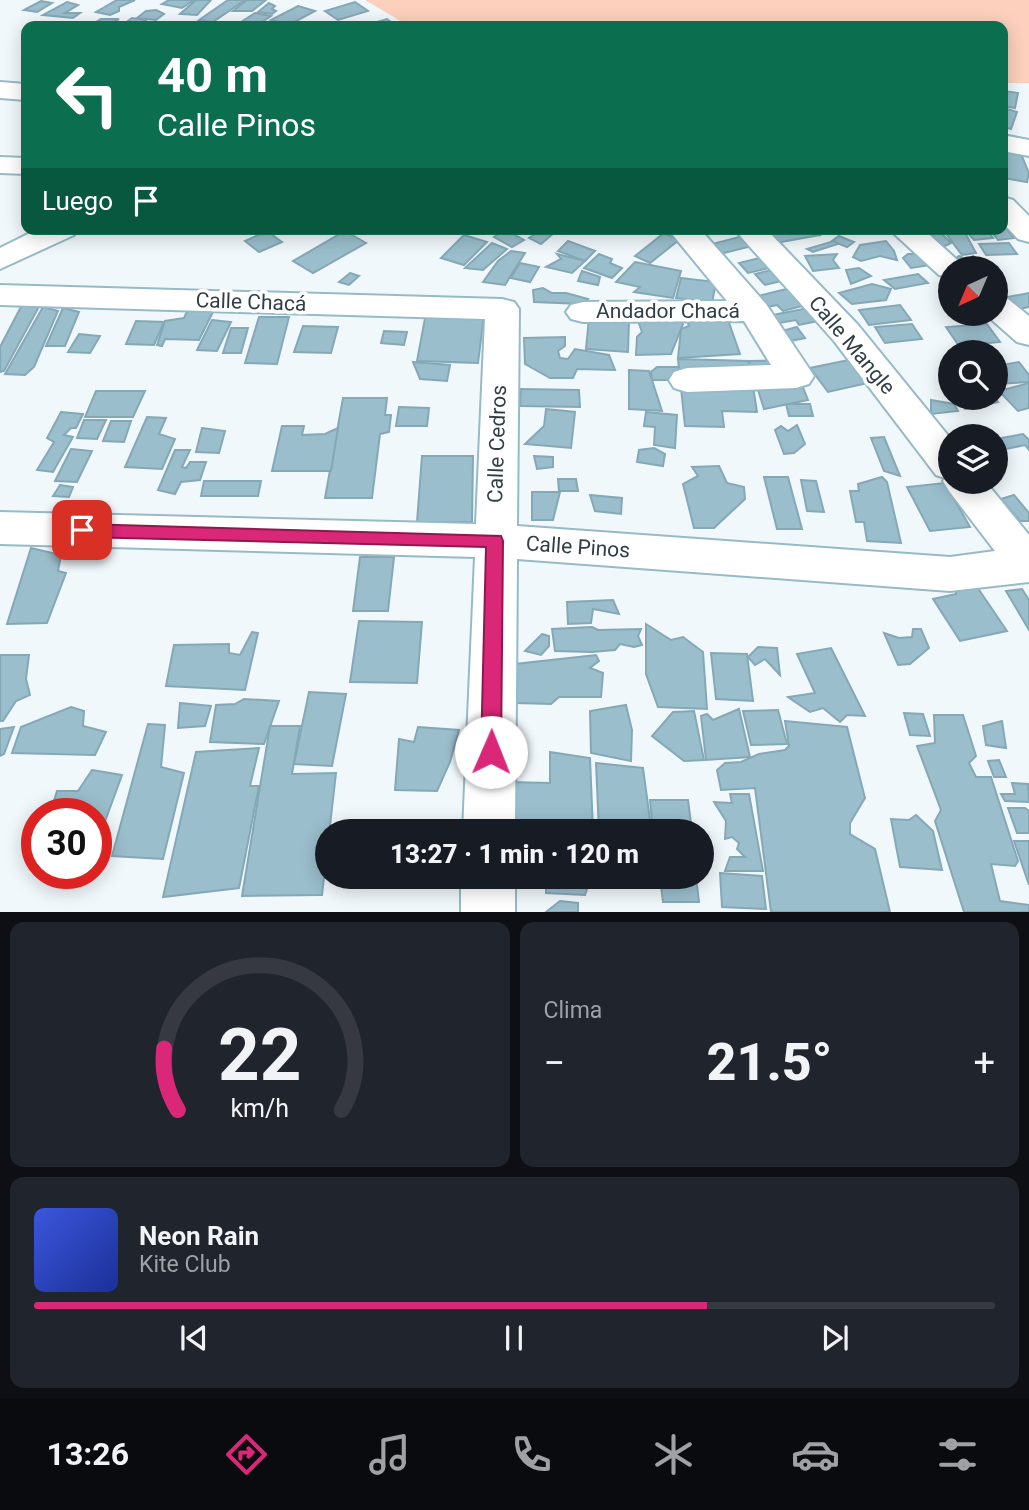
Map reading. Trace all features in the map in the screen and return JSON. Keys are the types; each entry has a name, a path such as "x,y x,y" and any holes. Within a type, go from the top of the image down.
{"street":[{"path":"0,75 21,76"},
{"path":"0,90 21,92"},
{"path":"1008,144 1029,148"},
{"path":"0,165 21,166"},
{"path":"1008,211 1029,233"},
{"path":"0,260 51,235"},
{"path":"687,380 796,376 754,311 688,235"},
{"name":"Calle Mangle","path":"755,235 846,333 938,451"},
{"path":"911,235 938,258"},
{"name":"Calle Chacá","path":"0,295 502,309"},
{"name":"Calle Cedros","path":"489,819 502,309"},
{"name":"Andador Chacá","path":"583,312 754,311"},
{"path":"1008,316 1029,334"},
{"path":"973,494 1029,564"},
{"name":"Calle Pinos","path":"0,528 495,541 950,574 1029,564"},
{"path":"488,889 488,912"}],"shaded area":[{"path":"365,0 1029,0 1029,83 1008,83 1008,21 401,21"}],"building":[{"path":"117,0 135,0 119,7 119,11 110,15 96,12"},
{"path":"169,0 194,0 182,8 162,4"},
{"path":"196,0 211,0 197,15 180,14"},
{"path":"228,0 245,0 214,21 199,20"},
{"path":"247,0 266,0 252,11 233,11"},
{"path":"41,1 52,3 37,12 24,10"},
{"path":"67,2 78,5 65,13 80,13 73,18 43,15"},
{"path":"355,2 368,11 338,20 325,11"},
{"path":"269,3 275,6 272,9 276,11 272,14 258,12"},
{"path":"298,6 315,11 296,21 271,20"},
{"path":"156,10 164,14 156,20 137,18 146,11"},
{"path":"255,13 271,16 264,21 243,21"},
{"path":"132,18 146,20 144,21 128,21"},
{"path":"101,19 119,19 115,21 98,21"},
{"path":"1008,92 1018,93 1015,108 1008,107"},
{"path":"1008,109 1017,112 1011,129 1008,128"},
{"path":"1018,147 1029,173 1027,182 1008,179 1008,150"},
{"path":"1008,231 1014,238 998,240 994,235 1008,235"},
{"path":"258,235 272,235 282,242 259,252 245,241"},
{"path":"338,235 352,235 366,243 313,273 293,261"},
{"path":"464,235 487,242 464,265 441,258"},
{"path":"515,235 524,240 512,247 494,237"},
{"path":"534,235 552,235 541,244 529,238"},
{"path":"661,235 679,240 650,263 635,256"},
{"path":"767,235 820,235 776,243"},
{"path":"943,235 951,243 935,251 918,238"},
{"path":"947,235 966,235 976,253 962,255"},
{"path":"969,235 991,235 993,238 974,240"},
{"path":"743,236 752,246 716,255 708,245"},
{"path":"839,236 854,242 847,247 832,241"},
{"path":"568,241 595,251 585,261 558,251"},
{"path":"834,241 838,244 813,252 807,249"},
{"path":"886,241 897,260 880,256 861,261 853,257 860,245"},
{"path":"492,243 507,249 483,270 465,268"},
{"path":"1009,243 1017,254 986,255 979,244"},
{"path":"511,251 525,253 505,285 483,282 498,261"},
{"path":"557,254 585,261 572,273 546,267 561,259"},
{"path":"599,254 612,259 610,263 622,268 612,278 584,268"},
{"path":"837,254 833,260 839,268 813,271 805,256"},
{"path":"908,254 921,254 930,265 911,268 903,258"},
{"path":"763,257 773,267 748,273 739,263"},
{"path":"635,262 681,271 673,298 634,292 640,287 616,282"},
{"path":"520,263 539,267 530,282 511,278"},
{"path":"859,268 871,276 851,284 846,270"},
{"path":"776,269 786,280 765,285 755,274"},
{"path":"582,271 600,277 598,285 578,281"},
{"path":"350,273 359,276 349,285 339,282"},
{"path":"918,274 928,283 895,289 884,280"},
{"path":"681,278 716,282 712,303 676,298"},
{"path":"872,284 891,289 886,300 852,304 839,293"},
{"path":"794,287 810,304 783,311 777,305 764,308 754,297"},
{"path":"543,288 552,293 566,293 588,299 582,304 534,302 533,290"},
{"path":"1029,293 1029,307 1019,309 1008,302 1008,297"},
{"path":"24,301 42,301 4,371 0,372 0,347"},
{"path":"190,305 216,306 199,340 165,339 162,346 157,345 165,321 184,318"},
{"path":"900,305 911,320 869,325 859,310"},
{"path":"43,307 58,311 34,367 25,375 5,374"},
{"path":"813,307 823,320 799,325 796,320 779,323 773,315"},
{"path":"63,308 79,312 65,346 46,346"},
{"path":"426,313 484,315 478,363 417,361"},
{"path":"636,315 680,316 683,324 671,354 636,355 637,337 642,332"},
{"path":"685,316 727,317 740,354 678,358 681,329 689,326"},
{"path":"259,317 289,317 277,364 245,363"},
{"path":"589,318 629,320 628,352 586,349"},
{"path":"212,320 231,322 217,351 197,350"},
{"path":"136,321 164,322 154,345 126,344"},
{"path":"912,324 922,339 885,343 875,327"},
{"path":"303,326 338,327 331,353 294,352"},
{"path":"988,326 999,340 955,340 946,327"},
{"path":"797,327 805,338 791,341 782,331"},
{"path":"231,328 248,328 241,353 223,353"},
{"path":"384,331 407,332 404,345 381,343"},
{"path":"79,334 100,336 90,353 68,352"},
{"path":"565,337 565,346 558,351 560,358 568,359 575,349 609,355 615,370 577,369 573,378 550,378 525,364 524,338"},
{"path":"858,358 877,381 828,392 810,368"},
{"path":"678,359 749,361 757,412 722,411 724,427 685,426"},
{"path":"792,360 808,400 764,409 749,361"},
{"path":"413,362 450,365 447,381 420,379"},
{"path":"1019,362 1029,375 1029,382 1008,383 1008,364"},
{"path":"657,367 678,367 680,380 652,380 651,372"},
{"path":"629,370 649,371 662,411 629,409"},
{"path":"1029,383 1029,408 1018,411 1008,400 1008,389"},
{"path":"521,389 579,390 580,407 520,406"},
{"path":"96,391 145,391 133,417 85,417"},
{"path":"343,398 387,398 385,415 391,415 389,432 380,434 372,498 325,498"},
{"path":"931,400 938,401 938,410 958,411 931,414"},
{"path":"786,404 810,404 813,416 789,416"},
{"path":"399,407 429,408 427,426 396,426"},
{"path":"546,409 575,412 571,448 525,444 544,426"},
{"path":"61,412 83,414 76,428 71,428 64,435 73,437 53,472 37,470 54,442 47,438"},
{"path":"646,412 677,415 675,448 654,445 655,427 644,426"},
{"path":"147,417 166,418 159,434 175,439 162,469 125,467"},
{"path":"84,420 106,420 97,439 77,438"},
{"path":"111,421 131,421 124,442 103,441"},
{"path":"797,425 805,444 794,453 784,454 775,430 781,426 788,431"},
{"path":"282,426 304,426 302,435 325,434 338,428 331,471 272,471"},
{"path":"202,428 225,431 219,453 196,452"},
{"path":"1023,434 1029,440 1029,450 1025,445 1008,449 1008,437"},
{"path":"884,437 900,476 884,471 871,438"},
{"path":"654,448 665,454 663,466 637,462 639,450"},
{"path":"71,449 92,451 77,482 55,481"},
{"path":"175,450 190,450 182,467 186,468 190,462 206,462 200,480 181,482 175,494 158,490"},
{"path":"422,456 473,456 472,522 417,522"},
{"path":"534,456 553,457 553,467 537,469"},
{"path":"719,466 727,483 744,487 745,499 714,528 694,528 683,484 698,476 692,467"},
{"path":"764,477 788,477 802,529 777,529"},
{"path":"882,477 887,482 901,543 867,541 864,522 856,522 850,491 859,491 858,484"},
{"path":"558,479 576,479 578,491 559,491"},
{"path":"801,480 816,481 824,512 807,511"},
{"path":"204,481 261,481 258,496 201,496"},
{"path":"938,484 938,494 951,494 970,527 930,531 907,487"},
{"path":"60,485 73,487 69,497 53,496"},
{"path":"532,492 560,492 553,520 532,520"},
{"path":"590,495 622,498 621,514 595,511"},
{"path":"1014,495 1029,513 1029,521 1020,521 1001,499"},
{"path":"31,548 61,555 58,571 66,573 47,623 7,624"},
{"path":"360,557 394,557 388,611 353,611"},
{"path":"969,575 1007,631 960,641 933,599 956,594 956,577"},
{"path":"1022,589 1029,600 1029,630 1006,591"},
{"path":"613,600 619,614 593,609 591,623 568,624 567,602"},
{"path":"359,621 422,622 417,683 350,682"},
{"path":"646,624 671,640 683,637 703,652 707,709 658,707 646,674"},
{"path":"592,627 598,630 641,629 638,636 642,645 634,647 620,644 615,650 592,652 555,651 552,629"},
{"path":"913,629 921,629 929,648 910,664 898,665 884,633 899,638 912,637"},
{"path":"252,632 258,633 245,690 166,686 174,645 229,644 229,653 240,655"},
{"path":"542,634 549,636 549,646 541,655 525,651"},
{"path":"758,647 777,648 780,675 765,659 755,665 748,657"},
{"path":"831,648 865,716 847,715 840,722 823,708 810,712 788,697 815,693 797,654"},
{"path":"711,653 747,654 753,701 716,699"},
{"path":"0,655 29,655 26,679 30,695 16,701 3,721 0,721"},
{"path":"596,655 599,661 590,668 603,673 601,697 559,697 551,704 517,703 515,664"},
{"path":"309,692 346,694 332,766 294,764"},
{"path":"244,699 279,701 264,744 210,742 216,705 235,704"},
{"path":"180,703 211,706 205,726 178,728"},
{"path":"626,705 632,730 631,761 591,753 590,711"},
{"path":"71,707 84,711 83,726 106,732 95,755 12,753 21,727"},
{"path":"739,709 750,757 706,760 701,716 707,714 713,720"},
{"path":"778,710 787,744 751,745 743,711"},
{"path":"694,711 704,760 684,761 652,736 673,712"},
{"path":"904,713 923,714 930,736 910,735"},
{"path":"934,715 963,715 976,756 969,763 976,777 991,777 1018,861 1015,866 991,864 1000,901 1029,905 1029,912 964,912 935,821 941,810 917,746 935,743"},
{"path":"785,721 847,727 865,798 850,823 850,834 875,849 890,912 771,912 755,788 721,790 717,770 725,763 741,762 759,754 785,750 789,746"},
{"path":"1002,721 1006,748 986,745 983,726"},
{"path":"148,724 165,725 161,767 184,773 163,859 112,856"},
{"path":"270,726 300,726 292,774 336,773 331,819 315,819 315,889 323,889 322,895 242,896"},
{"path":"14,727 4,754 0,756 0,729"},
{"path":"418,727 459,730 450,762 437,791 395,790 399,739 414,742"},
{"path":"259,748 250,786 259,786 239,888 163,897 196,752"},
{"path":"550,752 590,758 593,819 508,819 510,782 550,783"},
{"path":"999,760 1006,777 994,777 988,761"},
{"path":"596,763 643,768 650,819 598,819"},
{"path":"92,770 122,775 112,802 112,798 55,798 57,791 78,791"},
{"path":"1012,783 1028,784 1029,802 1005,801 1001,794 1015,794"},
{"path":"730,794 749,794 763,871 725,871 730,857 745,857 737,849 739,843 732,837 725,839 726,821 714,802 732,803"},
{"path":"650,800 688,800 690,819 652,819"},
{"path":"1008,808 1025,808 1029,811 1029,833 1017,833"},
{"path":"916,815 933,831 942,870 900,867 891,819 909,820"},
{"path":"1014,841 1029,841 1029,885"},
{"path":"720,873 762,876 766,909 722,907"},
{"path":"546,889 587,889 585,895 546,893"},
{"path":"661,889 697,889 699,902 663,902"},
{"path":"560,901 578,903 578,912 546,912"}],"route":[{"path":"82,530 495,541 491,752"}]}
